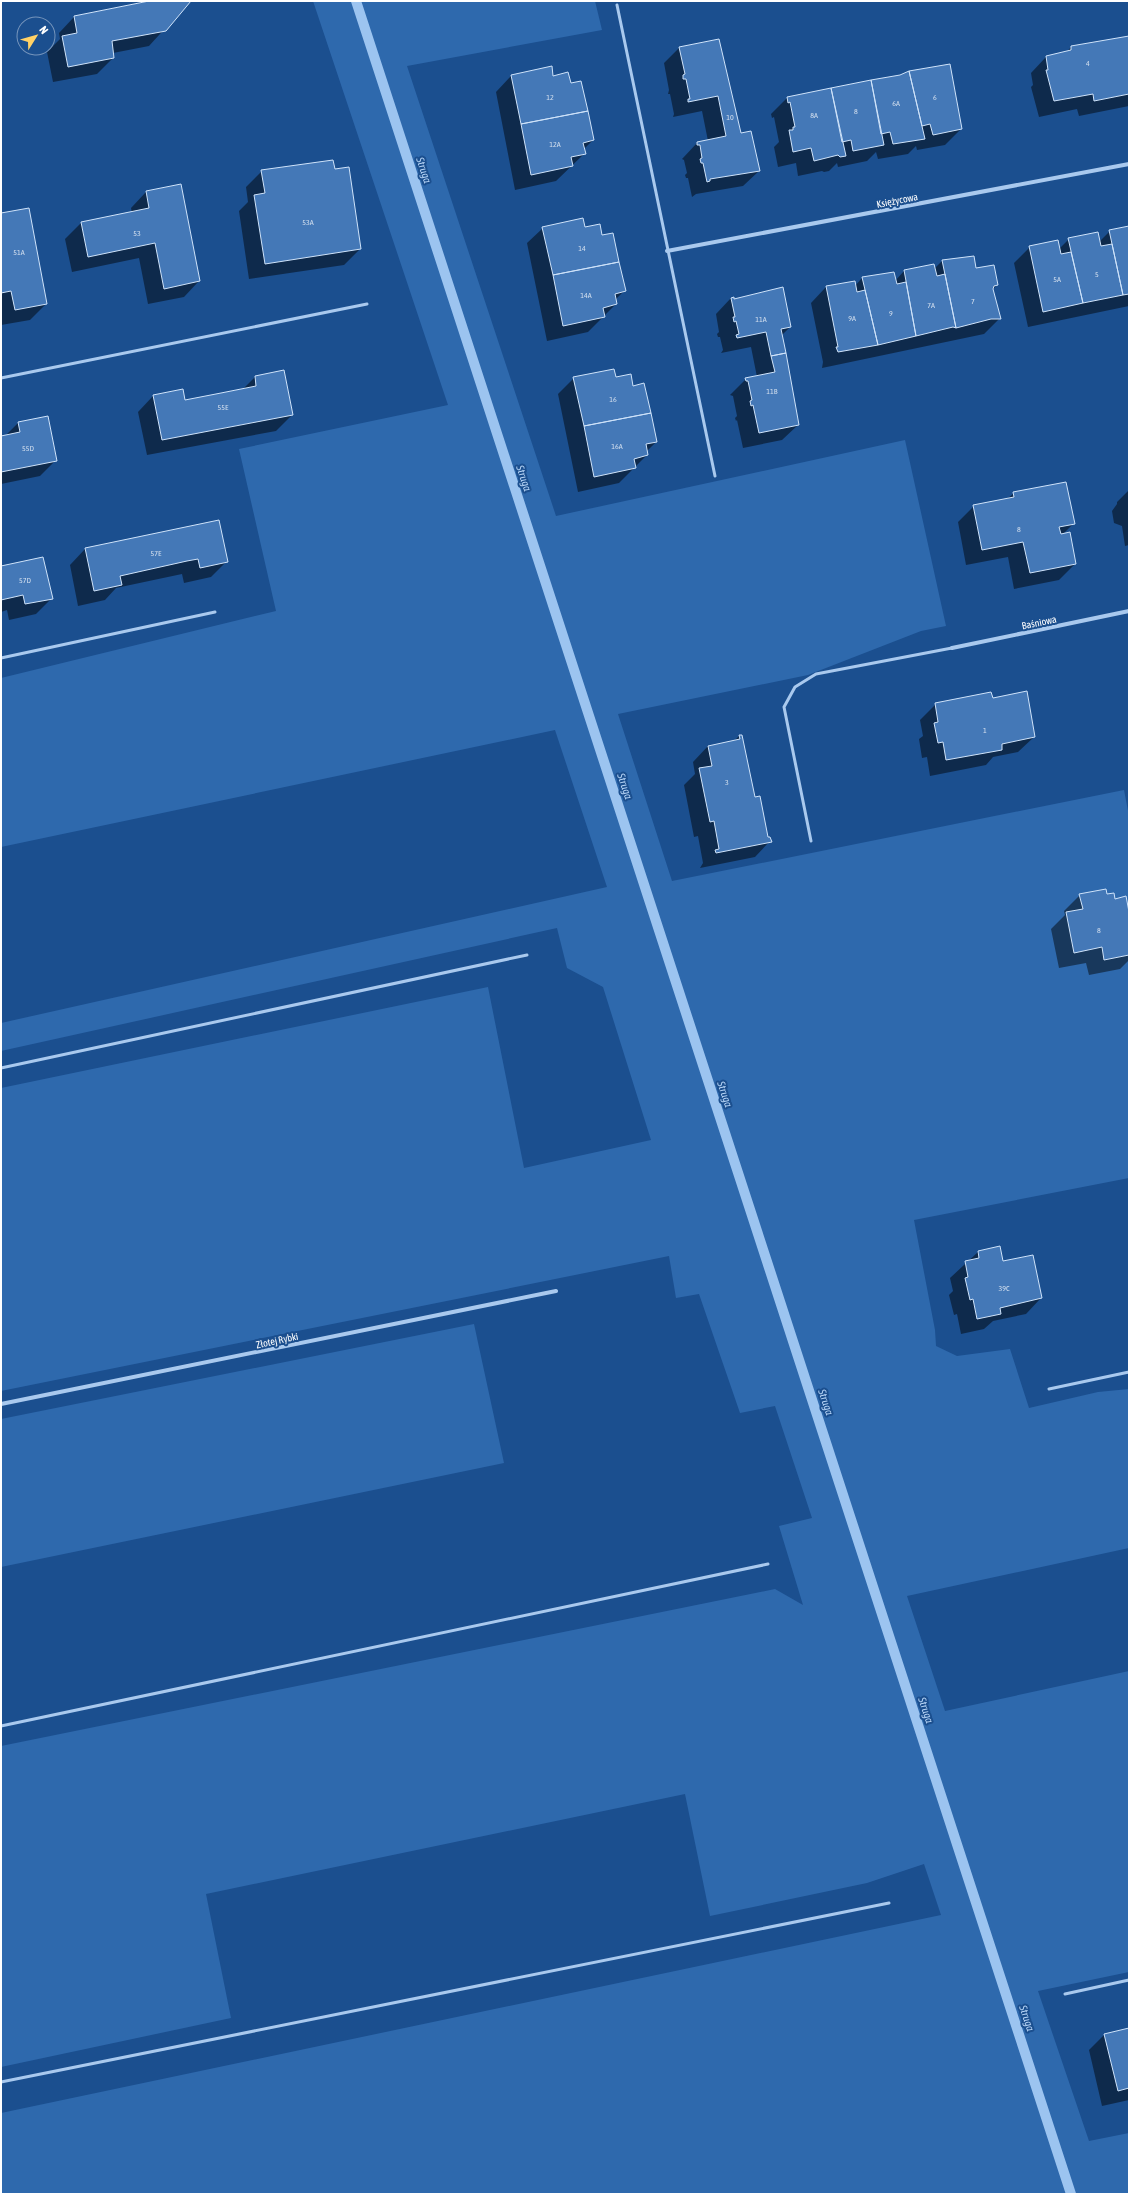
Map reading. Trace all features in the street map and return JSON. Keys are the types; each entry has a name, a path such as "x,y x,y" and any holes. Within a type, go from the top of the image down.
{"street":[{"name":"Księżycowa","path":"667,251 1129,164"},
{"name":"Baśniowa","path":"952,648 1129,611"},
{"name":"Złotej Rybki","path":"1,1404 556,1291"}],"lane":[{"path":"617,5 715,476"},
{"path":"1,378 367,304"},
{"path":"1,658 215,612"},
{"path":"811,842 784,707 796,686 816,674 952,648"},
{"path":"1,1068 527,955"},
{"path":"1050,1389 1129,1372"},
{"path":"1,1726 768,1564"},
{"path":"1,2082 889,1903"},
{"path":"1065,1994 1129,1980"}],"shaded area":[{"path":"313,1 595,1 602,30 407,66 556,516 905,440 946,626 921,631 808,675 618,714 672,881 1124,790 1129,816 1129,1178 914,1220 935,1330 936,1346 957,1356 1010,1349 1029,1408 1098,1392 1129,1389 1129,1548 907,1596 945,1711 1129,1671 1129,1972 1038,1991 1089,2141 1129,2133 1129,2194 1,2194 1,2113 941,1915 924,1864 867,1883 710,1916 685,1794 206,1894 231,2018 1,2067 1,1746 775,1589 803,1605 779,1526 812,1518 775,1406 740,1413 699,1294 676,1298 669,1256 1,1391 1,1088 488,987 524,1168 651,1140 603,987 567,968 557,928 1,1051 1,1023 607,887 555,730 1,847 1,678 276,611 239,449 448,405"},
{"path":"474,1324 504,1463 1,1567 1,1419"}],"building":[{"path":"149,1 191,1 166,31 112,41 114,58 68,67 62,36 77,33 74,16"},
{"path":"1129,36 1129,94 1094,101 1093,94 1054,101 1046,70 1048,70 1046,56 1071,50 1071,46"},
{"path":"719,39 741,133 751,131 760,171 710,179 710,181 707,182 703,163 701,163 700,159 702,158 700,145 697,145 697,142 726,136 718,96 688,102 688,99 690,99 686,79 683,79 683,75 685,74 679,47"},
{"path":"950,64 962,129 933,135 930,124 922,126 909,71"},
{"path":"552,66 553,76 568,72 571,83 581,81 588,111 521,124 511,75"},
{"path":"909,71 925,139 893,144 890,132 881,134 871,80 900,75"},
{"path":"871,80 884,145 853,151 851,140 842,142 831,88"},
{"path":"831,88 846,156 840,157 838,155 814,161 811,148 793,152 789,130 793,130 793,127 795,127 790,102 788,103 787,97"},
{"path":"588,111 594,140 583,143 586,154 571,157 573,166 531,175 521,124"},
{"path":"333,160 335,169 349,167 361,249 265,264 254,195 265,193 261,170"},
{"path":"181,184 200,281 164,289 155,243 88,257 81,222 149,208 146,191"},
{"path":"29,208 47,304 15,310 11,291 1,293 1,213"},
{"path":"583,218 585,227 600,224 602,235 613,233 619,262 553,275 542,227"},
{"path":"1129,226 1129,294 1123,295 1109,230"},
{"path":"1098,232 1101,246 1112,244 1123,295 1083,303 1068,238"},
{"path":"1058,240 1061,254 1071,252 1083,303 1043,312 1029,246"},
{"path":"974,256 976,268 994,265 998,285 994,286 993,289 1001,319 991,319 956,328 942,260"},
{"path":"619,262 626,291 615,294 617,304 603,308 605,317 563,326 553,275"},
{"path":"934,264 937,276 945,274 956,328 953,327 916,336 904,270"},
{"path":"894,272 897,284 906,282 916,336 878,345 862,277"},
{"path":"855,281 857,292 865,290 878,345 838,352 826,286"},
{"path":"783,287 791,327 781,329 786,353 771,356 766,332 737,338 736,335 739,334 736,321 734,322 733,317 735,317 731,298 734,297 734,299"},
{"path":"786,353 799,425 759,433 753,405 751,406 750,401 752,400 748,381 746,381 745,378 775,372 771,356"},
{"path":"614,369 616,377 631,374 633,386 644,383 651,413 584,426 573,377"},
{"path":"284,370 293,415 162,440 153,395 183,389 185,400 256,386 255,376"},
{"path":"651,413 657,442 646,444 648,455 634,459 636,468 594,477 584,426"},
{"path":"48,416 57,461 1,472 1,436 20,432 18,422"},
{"path":"1066,482 1075,524 1059,527 1061,534 1070,532 1076,564 1030,573 1023,542 982,550 973,505 1014,497 1013,492"},
{"path":"219,520 228,562 200,568 198,559 187,561 120,576 122,585 94,591 85,548"},
{"path":"43,557 53,599 25,604 23,595 1,600 1,566"},
{"path":"1027,691 1035,737 1002,744 1002,750 946,760 943,742 938,743 934,723 938,722 935,703 991,692 993,698"},
{"path":"739,735 742,735 755,797 760,796 768,837 770,837 772,842 716,853 715,850 719,849 714,821 710,822 699,768 712,766 708,746 740,739"},
{"path":"1106,889 1107,894 1114,893 1115,899 1126,896 1129,912 1129,955 1104,960 1102,947 1074,953 1066,912 1083,909 1079,894"},
{"path":"1000,1246 1003,1261 1033,1255 1042,1298 1000,1308 1001,1314 977,1319 973,1299 970,1300 965,1278 968,1277 965,1261 979,1258 978,1251"},
{"path":"1129,2028 1129,2088 1118,2091 1104,2034"}],"waterway":[{"name":"Struga","path":"356,1 1071,2194"}]}
